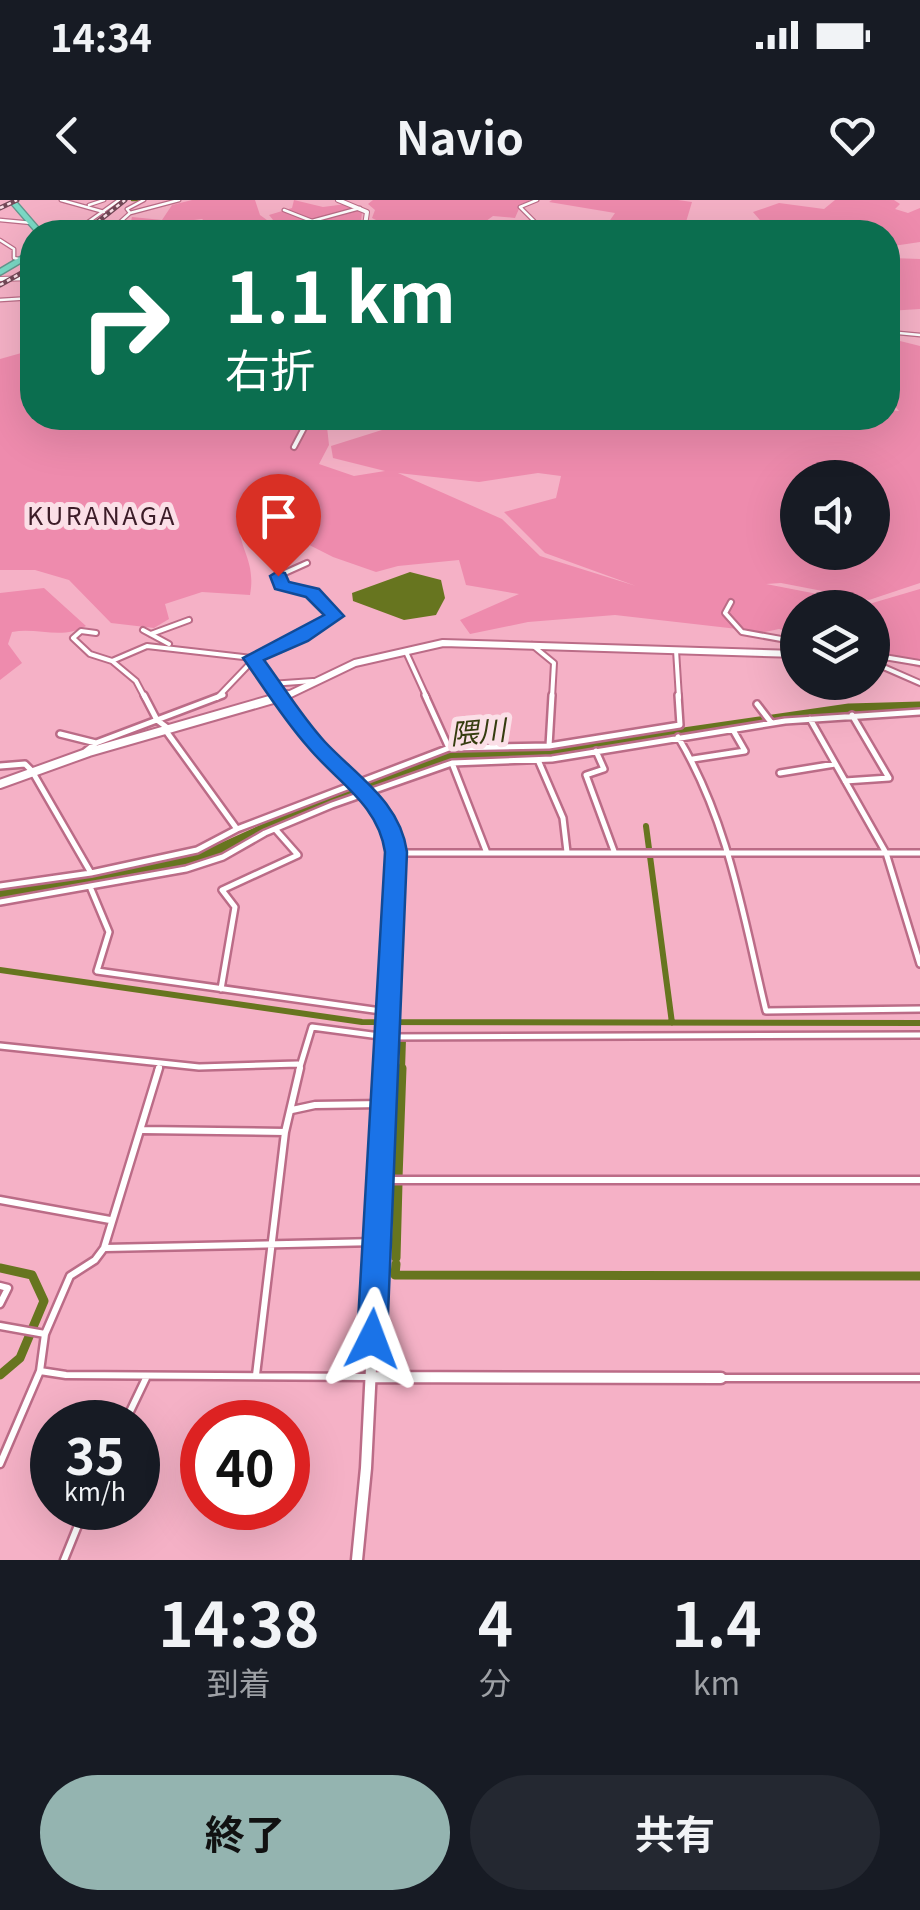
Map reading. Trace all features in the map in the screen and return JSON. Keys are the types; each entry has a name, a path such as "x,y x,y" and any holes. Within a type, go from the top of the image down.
{"highway":[{"path":"12,201 29,220"}],"street":[{"path":"62,200 104,212"},
{"path":"74,203 83,200"},
{"path":"86,206 104,200"},
{"path":"111,200 118,201"},
{"path":"130,213 128,209 144,200"},
{"path":"122,220 130,213 179,200"},
{"path":"338,200 360,208 367,214 366,220"},
{"path":"533,220 520,207 538,200"},
{"path":"92,220 118,201"},
{"path":"327,220 360,208"},
{"path":"284,210 301,220"},
{"path":"0,232 0,240 14,249 14,258 20,258"},
{"path":"294,447 303,430"},
{"path":"112,662 141,646 172,645 252,658 301,637 335,616 313,593 279,582 278,576 307,563"},
{"path":"732,602 725,613 742,632 780,639"},
{"path":"151,634 189,620"},
{"path":"144,630 172,645"},
{"path":"96,633 81,631 73,638 81,650 97,660 112,662 136,681 157,720 237,829"},
{"path":"0,784 89,752 282,698 346,666 450,642 780,653"},
{"path":"532,644 554,662 549,746"},
{"path":"0,886 197,850 237,829 449,748 549,746 680,725 676,650"},
{"path":"406,652 449,748"},
{"path":"252,658 316,744 365,792 389,823 396,852 357,1560"},
{"path":"89,752 84,750 222,696 236,684 252,658"},
{"path":"890,660 920,662"},
{"path":"890,667 920,683"},
{"path":"270,684 316,681"},
{"path":"757,704 773,723"},
{"path":"0,902 186,869 223,857 365,792 452,764 538,760 773,723 920,712"},
{"path":"845,781 889,778 852,715"},
{"path":"810,719 886,854 920,964"},
{"path":"692,759 745,751 733,729"},
{"path":"60,734 96,744"},
{"path":"678,737 692,759 732,853 766,1011 920,1009"},
{"path":"596,751 604,769 586,776 614,851"},
{"path":"538,760 563,818 567,852"},
{"path":"0,766 24,764 32,770 91,872"},
{"path":"452,764 487,853"},
{"path":"780,773 835,764"},
{"path":"221,989 235,907 222,890 298,855 276,830"},
{"path":"396,852 920,853"},
{"path":"90,888 108,932 97,970 388,1012"},
{"path":"256,1375 285,1132 298,1064 312,1028 387,1034 920,1034"},
{"path":"0,1046 199,1067 298,1064"},
{"path":"0,1464 40,1371 45,1334 70,1276 95,1260 104,1248 160,1064"},
{"path":"292,1110 315,1105 384,1104"},
{"path":"141,1130 285,1132"},
{"path":"380,1180 920,1180"},
{"path":"0,1200 110,1220"},
{"path":"104,1248 377,1242"},
{"path":"0,1286 8,1288 0,1304"},
{"path":"0,1326 45,1334"},
{"path":"40,1371 147,1376 920,1378"},
{"path":"136,1400 147,1376"},
{"path":"64,1560 76,1530"}],"shaded area":[{"path":"192,200 255,200 260,215 267,220 162,220 172,205"},
{"path":"294,200 323,207 346,204 362,212 361,220 273,220 269,215 292,208"},
{"path":"373,200 529,200 521,204 515,218 493,216 488,220 376,220 372,218 375,210 368,204"},
{"path":"835,200 894,200 900,204 895,209 908,213 920,208 920,242 900,245 900,220 760,220 753,212 779,203 824,209"},
{"path":"549,202 692,202 687,220 610,220 615,213"},
{"path":"900,258 920,259 920,309 900,310"},
{"path":"900,341 920,346 920,583 890,593 766,584 797,590 780,590 780,629 765,632 615,615 528,622 470,634 460,620 519,594 466,585 459,560 376,572 333,557 240,510 240,534 251,571 250,595 202,592 165,604 169,619 154,628 111,623 69,580 35,570 0,570 0,359 20,353 20,430 327,430 329,445 319,464 354,476 385,471 333,458 331,446 382,430 900,430","holes":["398,473 479,482 538,473 561,476 556,498 504,512 545,553 636,586 540,556 502,519"]},
{"path":"410,572 441,580 445,598 436,615 404,620 353,601 352,593"},
{"path":"44,588 86,626 59,633 12,632 8,644 22,663 0,680 0,593"},
{"path":"920,589 920,668 890,660 890,598"}],"waterway":[{"path":"132,200 141,200"},
{"name":"隈川","path":"0,895 105,879 203,857 322,803 448,756 560,751 849,709 920,707"},
{"path":"646,826 672,1023"},
{"path":"0,970 362,1022 672,1023"},
{"path":"672,1023 920,1023"},
{"path":"402,1070 403,1039"},
{"path":"398,1178 402,1068"},
{"path":"396,1258 398,1183"},
{"path":"396,1264 395,1275 920,1276"},
{"path":"0,1268 32,1275 44,1301 20,1358 0,1375"}],"railway":[{"path":"0,208 17,200"},
{"path":"100,220 125,200"},
{"path":"0,285 20,274"}],"district":[{"name":"KURANAGA","path":"102,516"}],"route":[{"path":"278,576 282,586 313,593 336,612 335,616 301,637 252,658 316,744 380,808 393,834 396,852 372,1339"}]}
